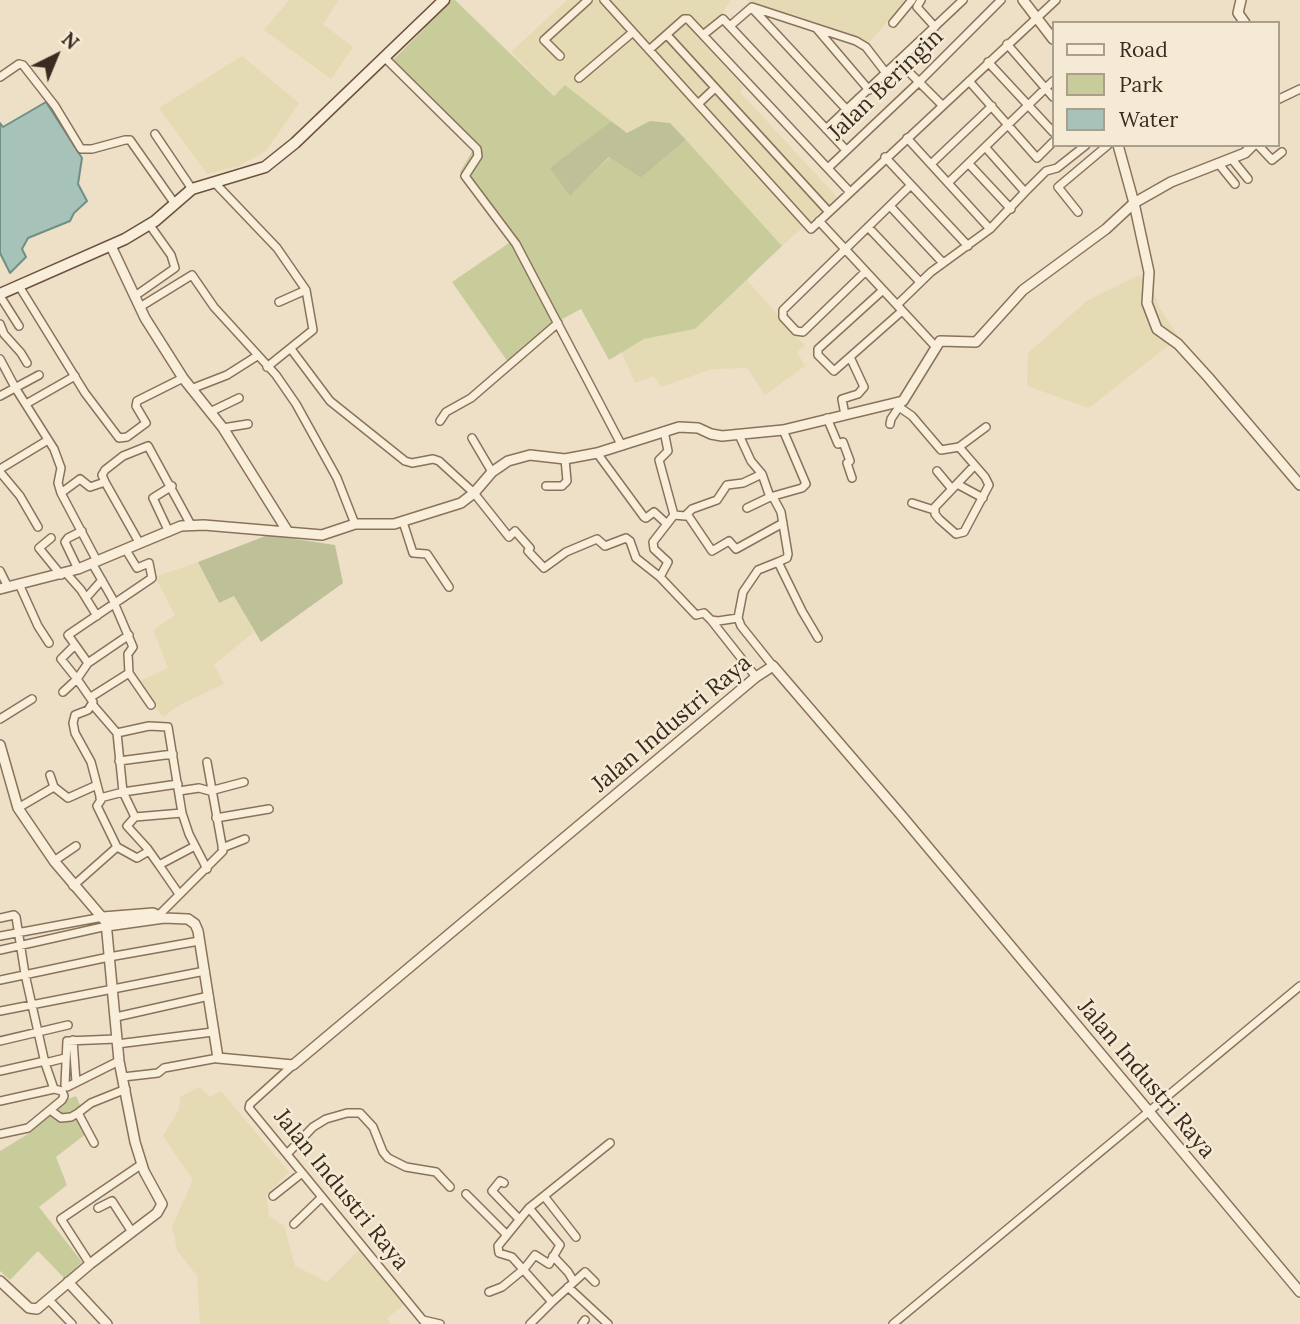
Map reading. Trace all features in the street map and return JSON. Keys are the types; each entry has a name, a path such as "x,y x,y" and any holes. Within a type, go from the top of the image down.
{"main road":[{"path":"0,295 111,246 149,224 191,189 265,167 444,0"}],"street":[{"path":"560,56 544,40 589,0"},
{"path":"604,0 811,229 1056,0"},
{"path":"893,23 912,0"},
{"path":"921,0 917,7 935,27"},
{"path":"826,129 963,0"},
{"path":"1023,0 1052,38"},
{"path":"1241,0 1238,13 1244,21"},
{"name":"Jalan Beringin","path":"828,168 919,82 998,1"},
{"path":"730,26 752,7"},
{"path":"752,7 861,43 886,73"},
{"path":"752,7 847,110"},
{"path":"649,51 686,18 849,191"},
{"path":"704,36 723,19 846,150"},
{"path":"816,29 869,90"},
{"path":"579,78 633,32"},
{"path":"667,35 829,212"},
{"path":"1007,44 1052,96"},
{"path":"384,57 477,149 478,156 466,176 516,244 622,446"},
{"path":"899,62 942,105"},
{"path":"988,62 1052,131"},
{"path":"1,74 19,64 23,65 55,106 81,149 130,140 174,204"},
{"path":"969,81 1010,125 1046,171"},
{"path":"948,183 1052,82"},
{"path":"698,104 715,88"},
{"path":"1279,99 1300,89"},
{"path":"931,164 992,106"},
{"path":"155,134 191,189"},
{"path":"907,138 990,229"},
{"path":"1037,158 1052,143"},
{"path":"883,290 817,352 834,371 899,308 920,282 990,229 1046,171 1057,168 1083,147"},
{"path":"1077,212 1058,187 1106,147"},
{"path":"1119,147 1149,272 1147,303 1157,330 1178,344 1300,485"},
{"path":"890,424 934,346 943,340 976,342 1023,290 1096,236 1134,203 1171,182 1245,153 1253,147"},
{"path":"1258,147 1272,160 1282,152"},
{"path":"986,148 1025,192"},
{"path":"885,157 968,246"},
{"path":"1231,158 1248,179"},
{"path":"1219,163 1235,184"},
{"path":"969,164 1011,209"},
{"path":"214,182 277,248 306,290 313,330 267,367"},
{"path":"865,272 803,332 797,332 782,315 783,310 911,185"},
{"path":"890,206 943,263"},
{"path":"820,221 934,346"},
{"path":"135,296 175,268 171,255 149,224"},
{"path":"868,227 920,282"},
{"path":"111,246 140,307 183,378 223,428 288,532"},
{"path":"140,307 192,275 214,307 276,376 301,411 337,478 355,524"},
{"path":"19,286 117,437 127,437 146,422 136,403 183,378"},
{"path":"279,302 306,290"},
{"path":"0,295 19,327"},
{"path":"440,421 446,412 471,398 558,323"},
{"path":"0,324 4,334 21,352 27,363"},
{"path":"290,349 330,401 405,461 412,463 436,460 474,493 509,537 515,531 530,548 527,551 544,568 566,552 597,539 605,546 626,537 631,542 636,558 660,577 696,615 704,613 756,677"},
{"path":"191,389 227,375 257,356"},
{"path":"845,415 842,399 861,392 864,387 850,357"},
{"path":"0,359 48,440 61,468 58,483 61,494 82,531 129,635 133,647 128,653 129,673 151,705"},
{"path":"0,396 39,375"},
{"path":"26,404 75,376"},
{"path":"210,412 239,398"},
{"path":"0,571 4,588 63,574 191,524 322,535 355,524 403,522 457,505 474,493 492,472 508,461 530,455 565,459 597,453 664,431 689,426 711,434 739,435 783,430 827,418 901,404"},
{"path":"901,404 941,450 959,447 986,426"},
{"path":"827,418 838,444 844,442 852,478"},
{"path":"223,428 248,424"},
{"path":"747,508 802,488 806,484 783,430"},
{"path":"664,431 668,452 659,460 674,515"},
{"path":"739,435 751,461 762,474 783,523 788,556 758,570 751,578 743,592 738,618 741,626 773,666"},
{"path":"127,437 136,450"},
{"path":"472,438 492,472"},
{"path":"38,527 20,496 0,470 48,440"},
{"path":"140,544 105,482 103,472 123,456 146,445 150,447 191,524"},
{"path":"912,503 934,510 943,524 956,534 964,532 989,485 959,447"},
{"path":"597,453 644,517 646,519 654,512 667,524"},
{"path":"545,486 562,486 567,481 565,459"},
{"path":"934,510 974,466"},
{"path":"937,471 955,487 983,498"},
{"path":"674,515 682,516 692,509 717,500 724,488 731,483 743,483 762,474"},
{"path":"61,494 80,479 90,487 105,482"},
{"path":"169,531 153,498 172,486"},
{"path":"687,514 712,551 729,541 736,549 783,523"},
{"path":"660,577 668,562 652,545 674,515"},
{"path":"403,522 413,552 426,553 449,587"},
{"path":"78,569 65,542 82,531"},
{"path":"51,538 39,548 86,598 97,616"},
{"path":"88,663 68,635 152,578 149,563 137,569 126,550"},
{"path":"778,562 818,638"},
{"path":"86,598 102,580"},
{"path":"19,584 38,626 49,643"},
{"path":"710,620 724,622 738,618"},
{"path":"63,692 77,679 88,663 129,635"},
{"path":"75,645 61,659 117,733 123,792 135,817"},
{"name":"Jalan Industri Raya","path":"424,1322 249,1105 292,1065 756,677 773,666 1300,1292"},
{"path":"129,673 92,700 88,710 75,715 73,723 75,733 89,757 100,798 97,806 117,847 137,858 149,851"},
{"path":"0,719 32,699"},
{"path":"117,733 149,726 167,726 182,813 207,869"},
{"path":"0,745 4,778 18,808 73,886 105,922 114,987 119,1061 135,1142 142,1164 162,1203 156,1213 37,1309 29,1308 0,1282"},
{"path":"119,761 173,754"},
{"path":"159,917 179,894 221,855 207,762"},
{"path":"50,775 54,787 68,798 97,786"},
{"path":"100,798 123,792 178,787 211,790 244,782"},
{"path":"18,808 54,787"},
{"path":"216,818 269,809"},
{"path":"179,894 149,851 127,826 135,817 182,813"},
{"path":"222,848 245,839"},
{"path":"54,861 76,846"},
{"path":"159,865 195,846"},
{"path":"73,886 117,847"},
{"path":"0,918 15,915 32,1005 54,1089"},
{"path":"0,936 159,917 188,919 195,924 199,941 218,1058"},
{"path":"0,950 105,922"},
{"path":"0,980 199,941"},
{"path":"0,1012 114,987 205,971"},
{"path":"893,1324 1300,986"},
{"path":"116,1017 209,996"},
{"path":"0,1041 68,1025"},
{"path":"119,1061 67,1087 65,1085 65,1043 73,1040 117,1042 213,1032"},
{"path":"73,1040 76,1082"},
{"path":"0,1071 65,1058"},
{"path":"123,1077 158,1073 164,1068 218,1058 292,1065"},
{"path":"50,1110 61,1118 71,1117 91,1103 126,1088"},
{"path":"0,1101 54,1089 62,1091 64,1096 26,1128 0,1134"},
{"path":"78,1113 94,1143"},
{"path":"287,1154 313,1127 326,1119 347,1113 360,1113 373,1127 388,1158 406,1167 436,1172 450,1187"},
{"path":"552,1302 511,1256 503,1255 497,1250 506,1234 529,1208 610,1143"},
{"path":"90,1264 61,1219 142,1164"},
{"path":"272,1196 302,1173"},
{"path":"492,1191 500,1181 504,1183"},
{"path":"485,1184 519,1219"},
{"path":"466,1194 506,1234"},
{"path":"544,1196 576,1237"},
{"path":"294,1224 322,1197"},
{"path":"98,1208 112,1200 132,1232"},
{"path":"489,1292 502,1287 524,1269 535,1255 548,1264 560,1242 529,1208"},
{"path":"553,1256 568,1272 571,1285 608,1324"},
{"path":"530,1324 584,1272 595,1282"},
{"path":"68,1282 107,1324"},
{"path":"49,1300 72,1324"},
{"path":"424,1322 440,1324"}],"shaded area":[{"path":"289,0 339,0 323,24 353,47 331,79 264,30"},
{"path":"567,0 731,0 707,37 701,41 743,87 740,92 837,197 782,246 670,123 650,121 627,134 566,86 555,96 511,52"},
{"path":"745,0 907,0 866,46 849,40 818,37 811,24"},
{"path":"242,56 299,103 266,151 239,166 207,174 159,108"},
{"path":"1139,275 1153,290 1160,309 1179,337 1089,408 1027,386 1028,353 1088,300"},
{"path":"746,279 805,346 797,352 805,366 765,395 747,368 712,369 661,387 654,376 635,383 621,351 644,339 695,329"},
{"path":"198,562 218,603 234,595 254,632 214,665 224,684 181,704 163,717 136,683 168,668 153,630 175,615 155,577"},
{"path":"199,1087 210,1097 221,1091 289,1172 266,1196 269,1216 284,1226 295,1266 327,1282 359,1250 405,1304 387,1318 391,1324 200,1324 197,1276 177,1250 172,1226 193,1180 163,1136 179,1109 180,1097"}],"green space":[{"path":"436,0 455,0 554,96 565,85 611,121 551,168 570,195 610,157 641,178 686,140 782,246 695,329 644,339 609,360 581,309 555,323 510,365 452,282 512,241 460,172 473,150 389,64 425,28 417,17"},
{"path":"611,121 627,133 650,121 670,123 686,140 641,178 609,157 570,196 550,168"},
{"path":"268,535 335,545 343,583 261,642 234,596 219,603 198,562"},
{"path":"76,1096 91,1130 56,1157 67,1185 39,1207 82,1262 65,1279 38,1251 10,1280 0,1271 0,1151 28,1134 62,1101"}],"water":[{"path":"46,102 82,158 78,184 87,201 74,213 70,221 28,238 22,249 26,257 10,273 0,253 0,123 3,127"}]}
